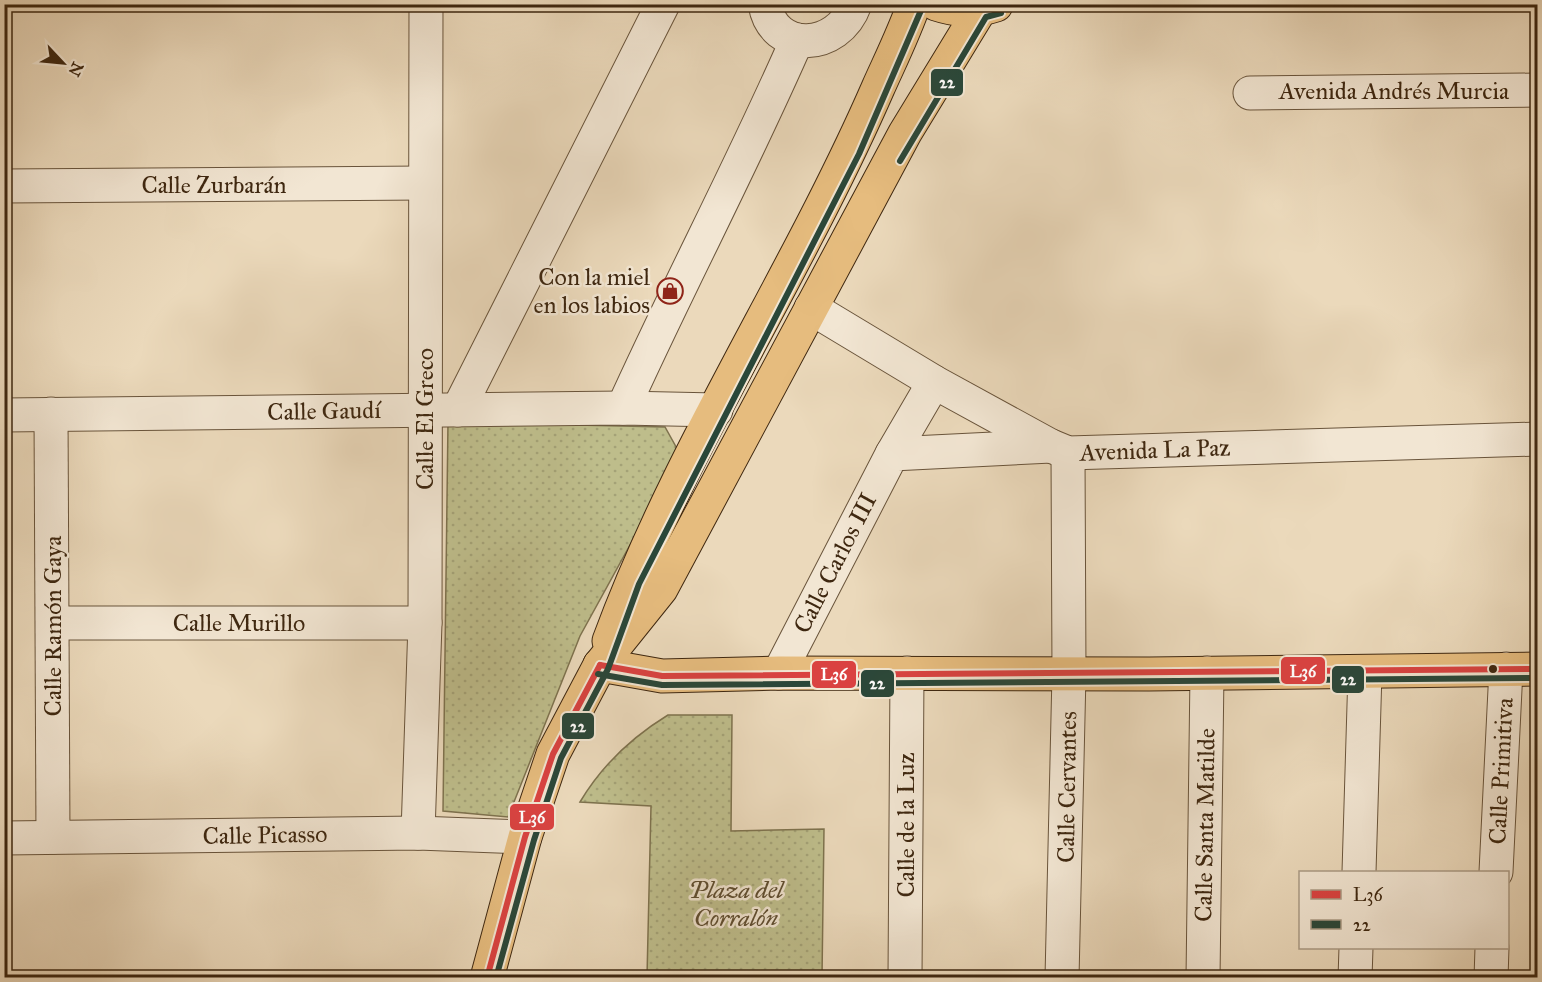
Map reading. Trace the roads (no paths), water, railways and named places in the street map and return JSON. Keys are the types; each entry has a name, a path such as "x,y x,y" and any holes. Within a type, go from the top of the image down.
{"main road":[{"path":"487,978 525,837 554,754 600,665 631,580 851,150 914,4"},
{"path":"936,4 958,11 989,7"},
{"path":"600,665 661,589 905,133 989,7"},
{"path":"600,665 662,676 779,673 1207,674 1522,669"}],"street":[{"name":"Calle El Greco","path":"418,834 425,623 426,4"},
{"path":"458,410 663,4"},
{"path":"765,4 773,23 783,33 797,40 812,41 827,38 840,30 850,18 855,4"},
{"path":"623,408 661,324 756,133 797,40"},
{"name":"Avenida Andrés Murcia","path":"1250,93 1538,90"},
{"name":"Calle Zurbarán","path":"4,186 424,183"},
{"name":"Avenida La Paz","path":"811,308 934,382 1060,449 1538,439"},
{"name":"Calle Carlos III","path":"779,673 892,454 934,382"},
{"name":"Calle Gaudí","path":"4,415 623,408 716,410"},
{"name":"Calle Ramón Gaya","path":"51,414 53,837"},
{"path":"892,454 1060,449"},
{"name":"Calle Cervantes","path":"1060,449 1069,674 1062,978"},
{"name":"Calle Murillo","path":"53,623 425,623"},
{"name":"Calle Primitiva","path":"1496,871 1522,669"},
{"path":"1359,871 1365,672"},
{"name":"Calle de la Luz","path":"905,978 907,673"},
{"name":"Calle Santa Matilde","path":"1203,978 1207,674"},
{"name":"Calle Picasso","path":"4,838 418,834 525,837"},
{"path":"1355,978 1356,949"},
{"path":"1491,978 1492,949"}],"place":[{"name":"Con la miel en los labios","path":"670,291"}],"park label":[{"name":"Plaza del Corralón","path":"736,904"}]}
